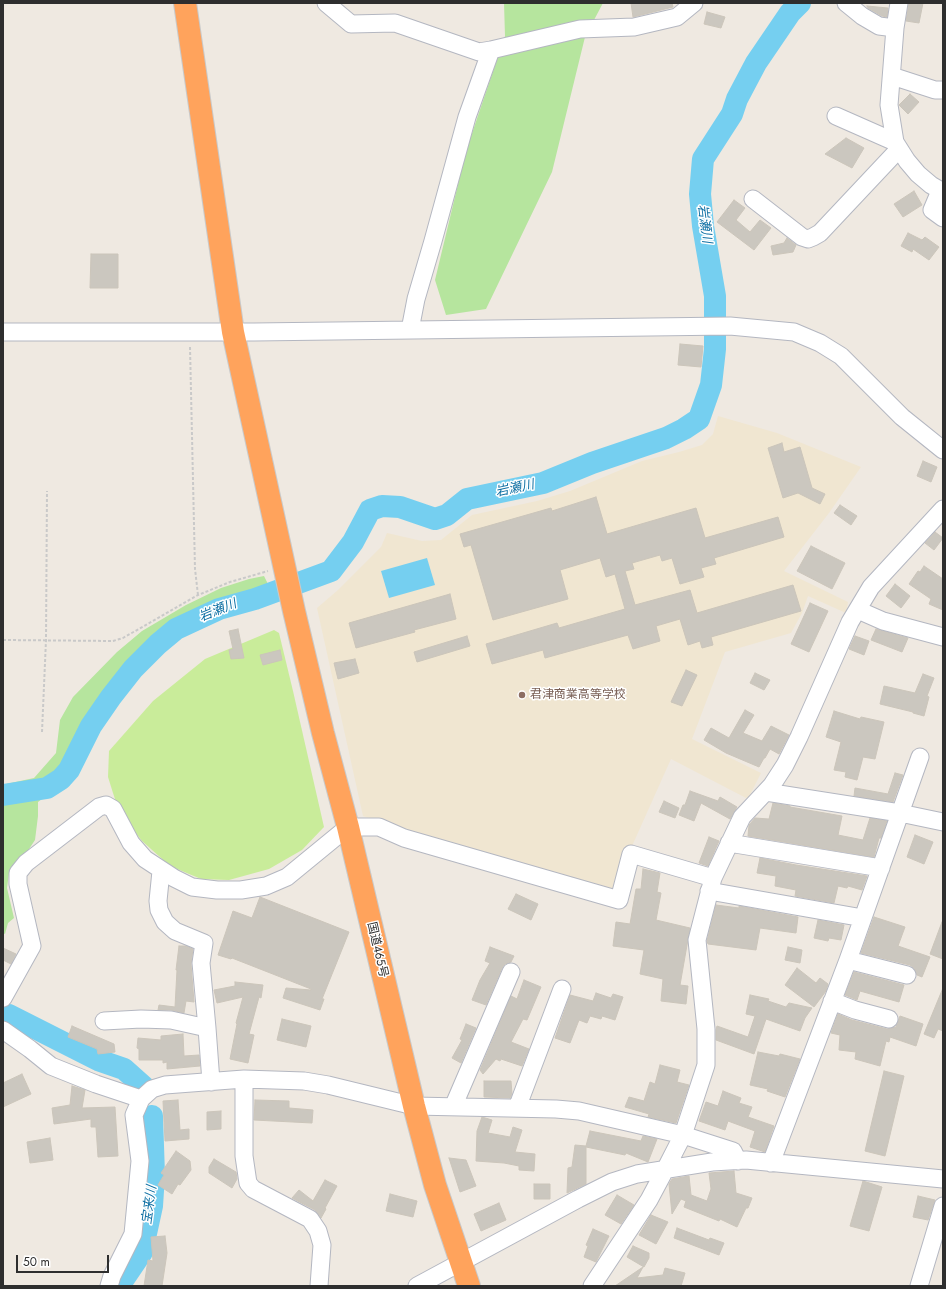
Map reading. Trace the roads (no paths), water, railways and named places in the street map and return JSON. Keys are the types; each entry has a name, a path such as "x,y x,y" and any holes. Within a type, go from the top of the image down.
{"highway":[{"name":"国道465号","path":"185,3 233,332 294,611 348,827 414,1106 435,1185 469,1286"}],"street":[{"path":"326,3 351,24 395,23 479,52 580,29 634,27 677,17 694,3"},
{"path":"846,3 862,16 879,26 895,28"},
{"path":"899,3 895,28 889,105 897,146 918,174 941,191 932,210 943,218"},
{"path":"410,330 416,299 467,117 491,50"},
{"path":"892,76 935,90 943,90"},
{"path":"836,116 897,146"},
{"path":"753,199 802,237 813,237 820,233 897,146"},
{"path":"3,332 233,332 730,326 794,332 820,343 841,356 902,417 943,450"},
{"path":"592,1286 649,1200 665,1170 683,1135 706,1065 706,1028 697,940 711,884 729,843 742,817 772,785 785,765 850,622 871,587 943,510"},
{"path":"858,610 883,621 943,637"},
{"path":"771,1162 848,960 920,757"},
{"path":"766,792 900,813 943,822"},
{"path":"3,998 32,946 18,884 18,873 26,863 99,807 106,805 113,809 131,843 145,859 161,871 192,886 211,890 241,890 266,886 287,877 348,827 379,827 404,838 619,900 631,854 711,884 863,918"},
{"path":"729,843 881,868"},
{"path":"161,871 158,901 159,910 165,922 175,931 204,943 201,962 211,1082"},
{"path":"848,960 907,975"},
{"path":"453,1107 511,972"},
{"path":"517,1108 562,989"},
{"path":"832,1001 855,1010 889,1019"},
{"path":"104,1021 141,1019 171,1020 207,1028"},
{"path":"3,1030 51,1066 96,1084 141,1099"},
{"path":"244,1079 244,1156 248,1183 253,1189 310,1219 318,1231 322,1245 319,1286"},
{"path":"109,1286 112,1276 133,1234 140,1161 134,1114 141,1099 152,1089 165,1085 244,1079 304,1081 328,1085 414,1106 556,1108 578,1111 683,1135 733,1151 738,1161"},
{"path":"417,1286 578,1199 612,1182 637,1174 712,1162 738,1161 771,1162 943,1179"},
{"path":"919,1286 943,1206"}],"water":[{"path":"427,558 435,585 389,598 381,571"}],"waterway":[{"name":"岩瀬川","path":"3,795 47,788 61,779 69,770 91,726 111,697 133,669 158,644 176,629 219,609 255,599 331,571 353,542 370,510 382,506 400,507 435,519 447,515 467,499 543,483 592,463 666,438 699,419 711,385 715,349 715,296 703,226 700,194 703,159 732,114 737,99 756,63 790,13 800,3"},
{"name":"宝来川","path":"9,1015 98,1060 124,1069 143,1086"},
{"name":"宝来川","path":"119,1286 142,1252 152,1206 154,1175 152,1116"}],"place":[{"name":"君津商業高等学校","path":"522,695"}]}
